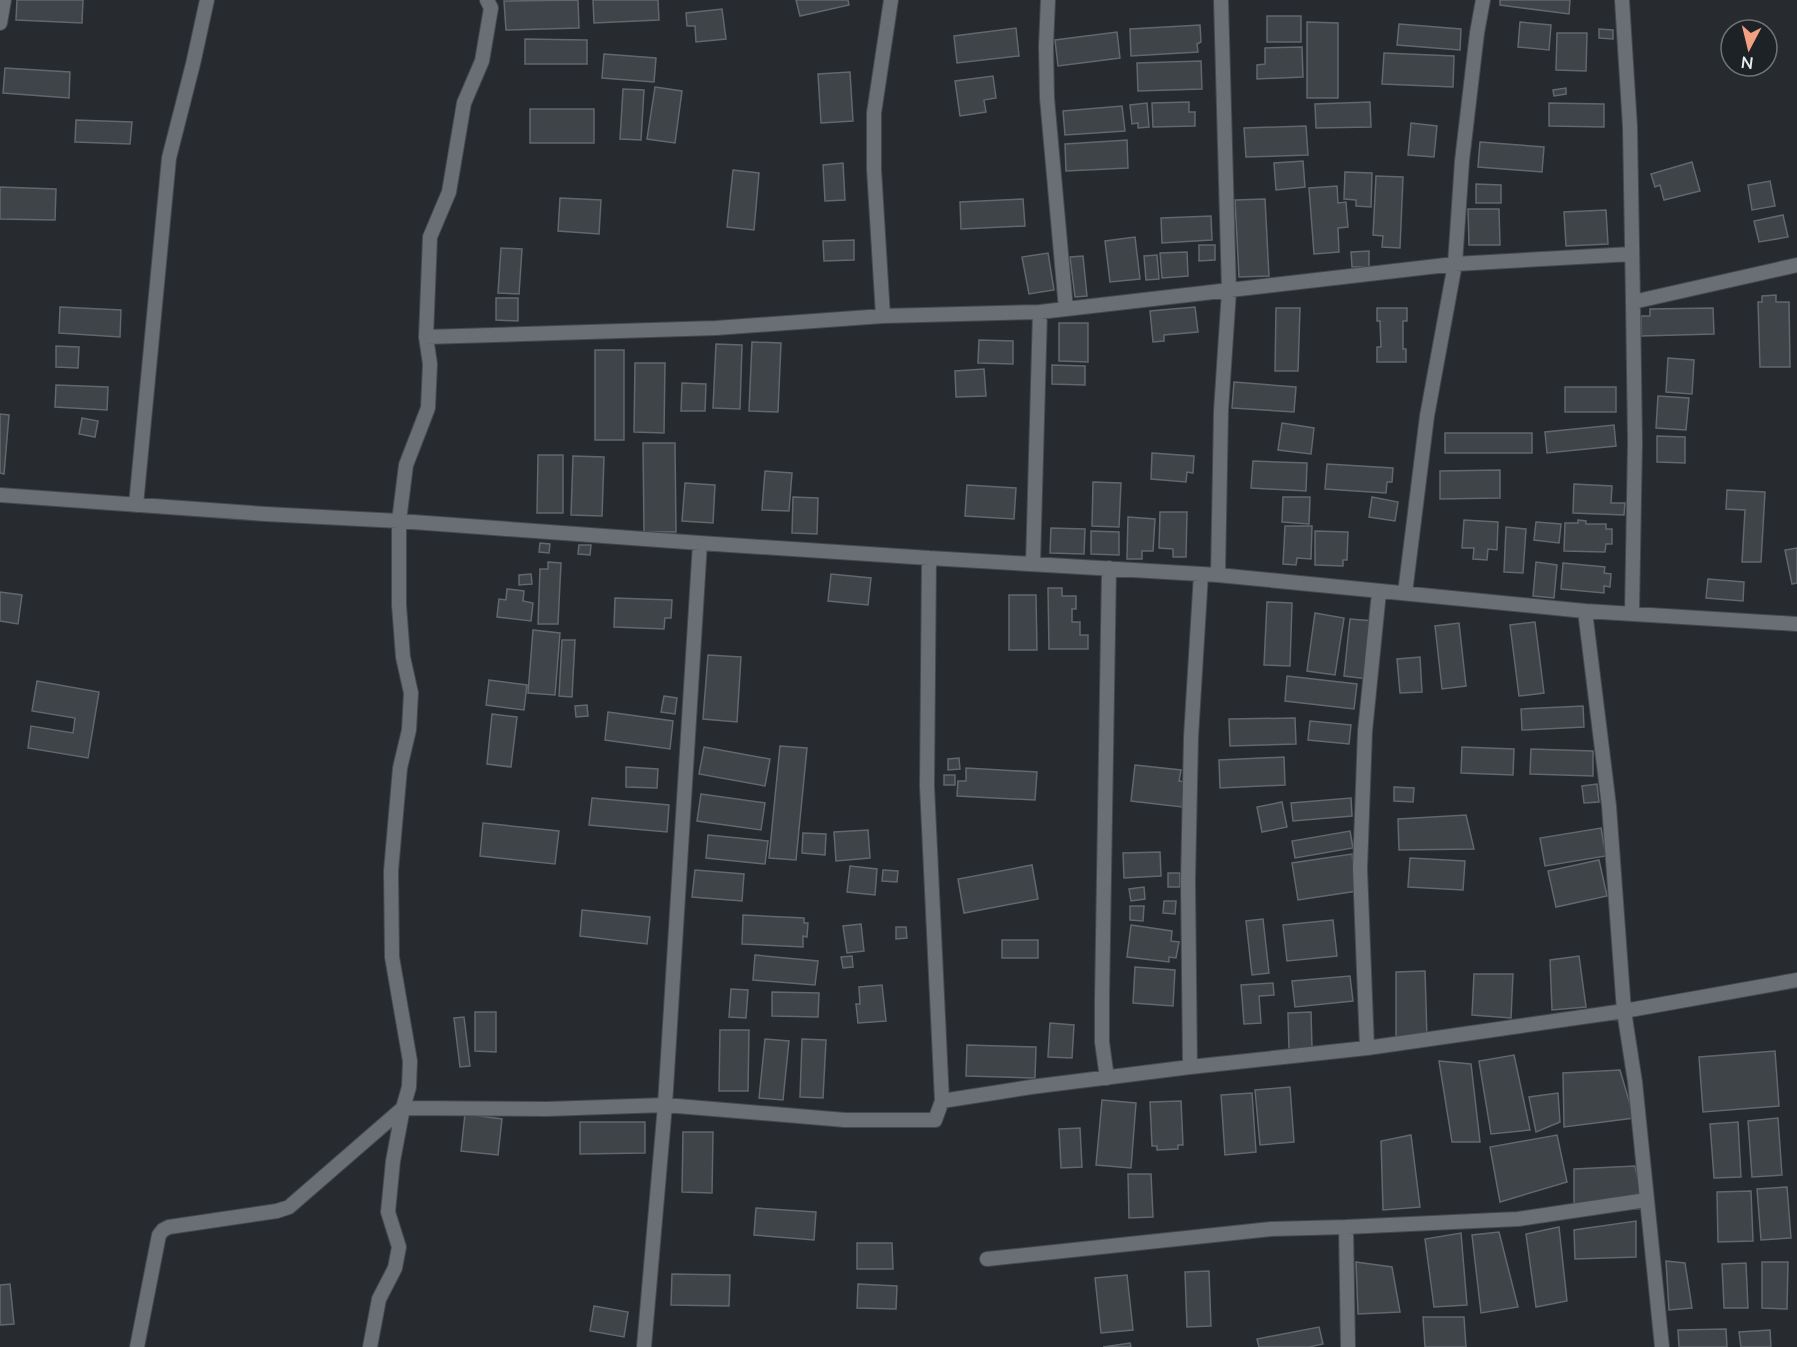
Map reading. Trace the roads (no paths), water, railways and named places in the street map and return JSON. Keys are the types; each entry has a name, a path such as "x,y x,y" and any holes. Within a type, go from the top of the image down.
{"street":[{"path":"0,23 4,0"},
{"path":"136,506 170,158 207,0"},
{"path":"370,1347 379,1299 395,1268 399,1247 388,1212 393,1161 409,1087 410,1061 392,957 391,871 400,768 409,730 411,693 403,657 399,605 399,521 406,465 428,408 430,364 426,337 430,237 449,192 464,103 482,61 491,8 487,0"},
{"path":"883,316 874,169 874,112 891,0"},
{"path":"1048,0 1047,99 1066,309"},
{"path":"1218,575 1221,411 1229,291 1221,0"},
{"path":"1405,593 1427,416 1455,264 1462,161 1477,33 1484,0"},
{"path":"1622,0 1630,127 1633,302 1635,442 1632,613"},
{"path":"426,337 716,328 883,316 1040,312 1455,264 1632,254"},
{"path":"1633,302 1797,265"},
{"path":"1034,564 1040,312"},
{"path":"0,495 136,506 1218,575 1585,611 1797,624"},
{"path":"644,1347 665,1105 700,543"},
{"path":"137,1347 159,1235 163,1230 289,1207 403,1108 547,1109 665,1105 845,1120 935,1120 942,1101 927,786 929,558"},
{"path":"1107,1078 1102,1042 1102,1000 1109,568"},
{"path":"1190,1067 1188,881 1191,738 1201,574"},
{"path":"1367,1048 1360,869 1365,731 1379,592"},
{"path":"1585,611 1609,806 1624,1011 1635,1082 1662,1347"},
{"path":"942,1101 1190,1067 1367,1048 1624,1011 1797,980"},
{"path":"987,1259 1272,1229 1518,1219 1646,1200"},
{"path":"1346,1227 1348,1347"}]}
